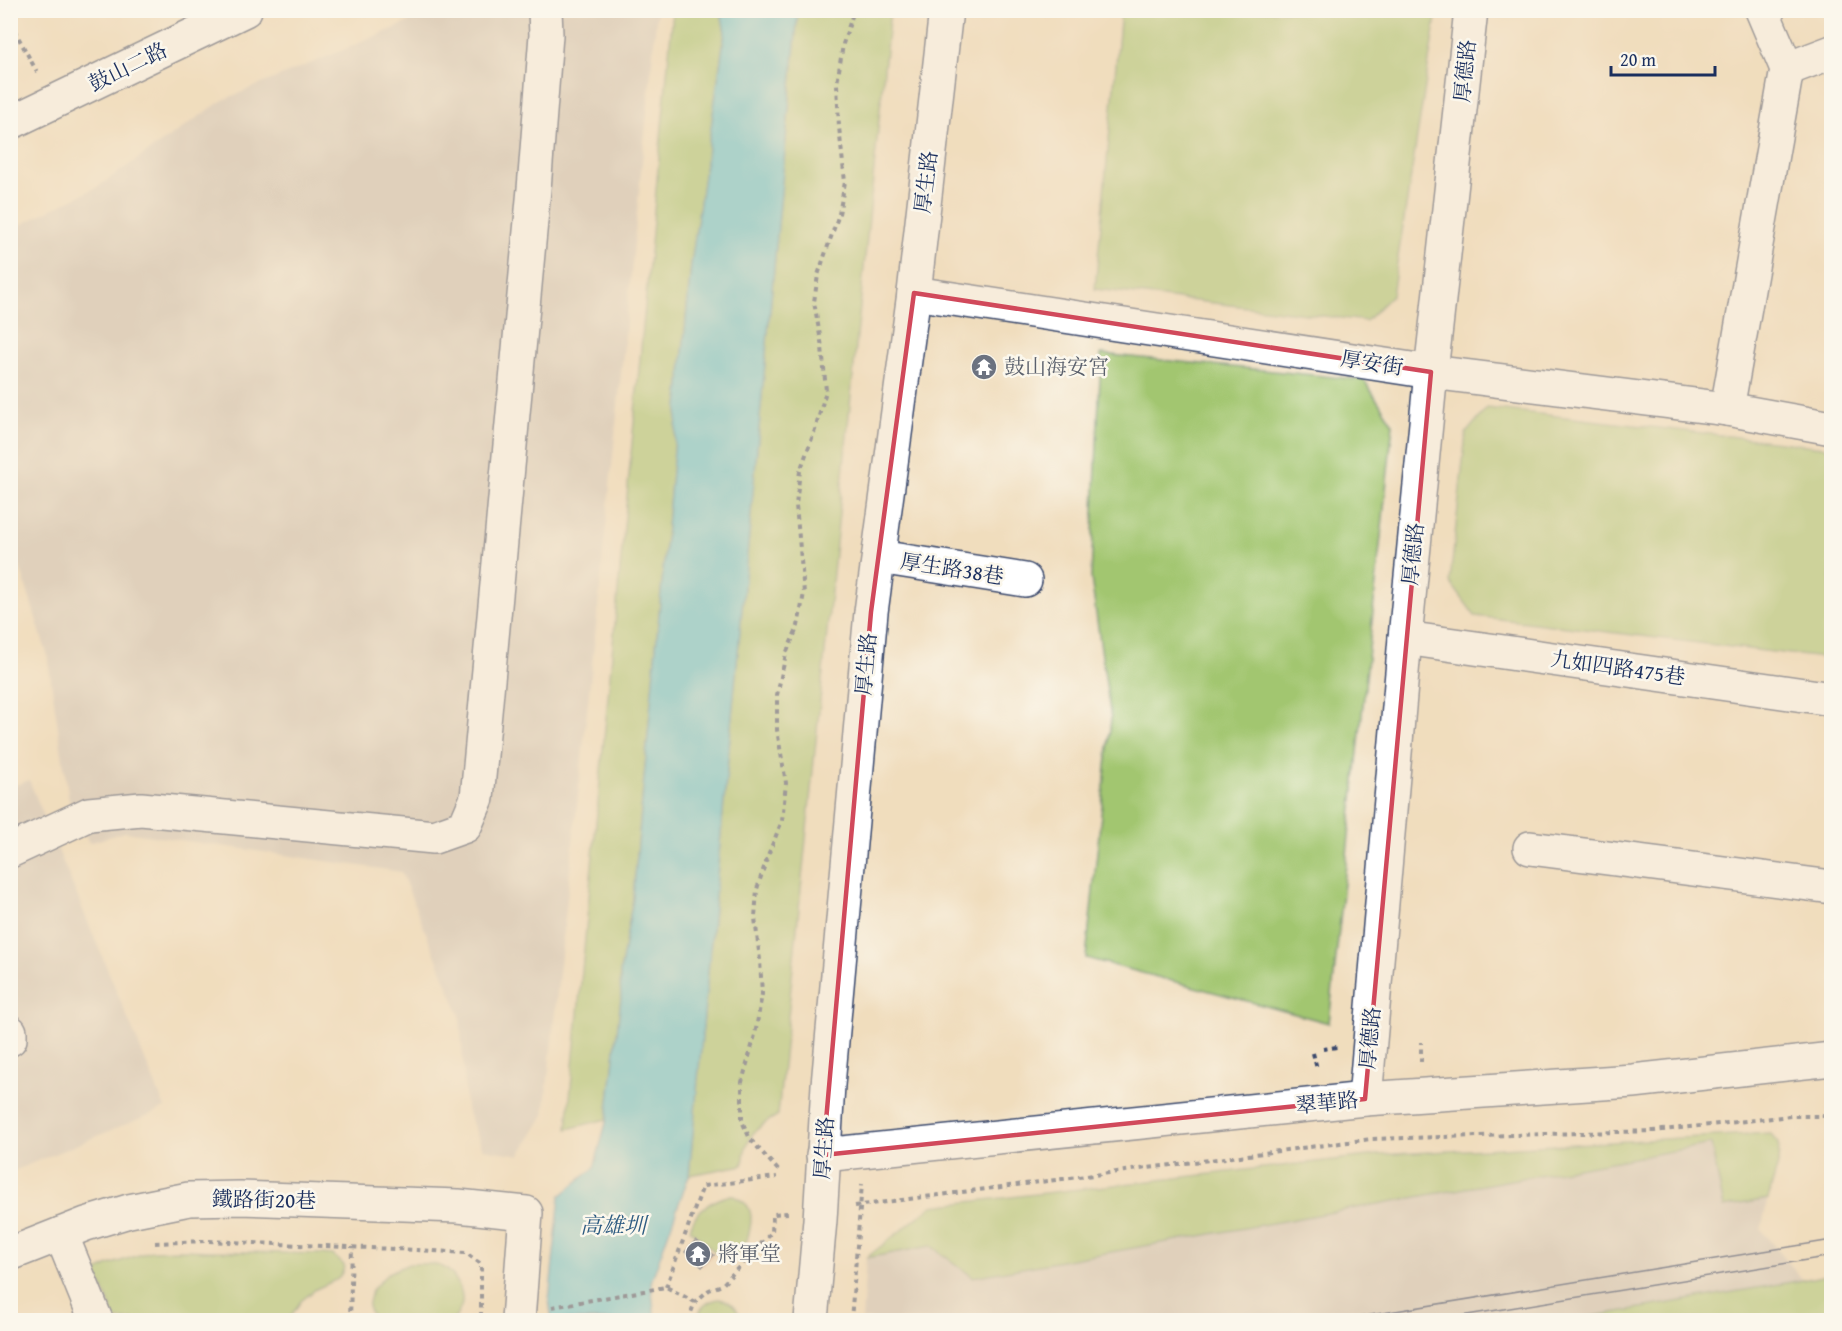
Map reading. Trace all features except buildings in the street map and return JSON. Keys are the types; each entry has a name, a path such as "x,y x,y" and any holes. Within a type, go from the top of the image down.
{"street":[{"name":"鼓山二路","path":"10,123 245,10"},
{"path":"10,851 88,814 141,808 435,837 465,826 477,798 534,189 546,35 545,10"},
{"name":"厚生路","path":"811,1320 828,1085 871,612 914,293 946,10"},
{"name":"厚德路","path":"1365,1099 1405,638 1431,372 1471,10"},
{"path":"1727,409 1787,69 1762,10"},
{"path":"1787,69 1832,52"},
{"name":"厚安街","path":"914,293 1431,372 1727,409 1832,428"},
{"name":"厚生路38巷","path":"879,557 1025,580"},
{"name":"九如四路475巷","path":"1405,638 1832,699"},
{"path":"1530,848 1832,886"},
{"path":"10,1032 10,1039"},
{"name":"翠華路","path":"824,1155 1365,1099 1634,1081 1832,1059"},
{"name":"鐵路街20巷","path":"10,1254 86,1224 129,1211 189,1199 240,1198 458,1206 526,1213 531,1315"},
{"path":"61,1234 96,1320"}],"path":[{"path":"778,1170 750,1139 742,1121 742,1082 755,1035 762,994 755,918 757,889 782,821 786,783 777,730 777,695 786,654 798,626 804,593 796,505 800,471 815,430 825,391 822,347 814,302 818,275 839,214 845,182 837,84 843,44 854,10"},
{"path":"10,22 40,78"},
{"path":"688,1320 695,1302 709,1290 722,1285 772,1232 773,1214 860,1206 1371,1139 1654,1131 1791,1116 1832,1116"},
{"path":"666,1287 703,1186 777,1177"},
{"path":"851,1320 860,1206"},
{"path":"150,1243 207,1241 466,1253 481,1264 481,1320"},
{"path":"350,1320 352,1247"},
{"path":"531,1315 666,1287 695,1302"}],"highlighted area":[{"path":"914,293 1431,372 1365,1099 823,1155 871,612"}],"shaded area":[{"path":"429,11 657,11 597,617 544,1115 520,1155 483,1149 466,1108 460,1015 401,872 125,832 89,843 69,800 47,654 11,538 10,230 97,187 223,100 400,26"},
{"path":"29,780 165,1108 11,1172 10,787"},
{"path":"1712,1144 1724,1206 1768,1199 1761,1230 1803,1280 1571,1320 862,1320 866,1258 931,1246 973,1277 1353,1205"}],"green space":[{"path":"673,11 721,11 725,32 691,265 633,899 620,973 621,999 607,1119 567,1129"},
{"path":"798,11 890,11 778,1115 752,1134 746,1147 743,1165 689,1175"},
{"path":"1121,11 1437,11 1392,295 1366,321 1095,289"},
{"path":"1101,354 1364,380 1393,424 1329,1023 1086,958 1111,719 1091,578"},
{"path":"1487,408 1831,448 1831,659 1475,616 1450,582 1466,433"},
{"path":"1770,1133 1779,1143 1778,1164 1768,1199 1724,1207 1711,1144 973,1277 931,1246 866,1258 932,1206 1377,1155"},
{"path":"731,1195 747,1205 750,1210 751,1223 748,1237 739,1254 727,1263 690,1229 692,1222 705,1206"},
{"path":"151,1251 333,1255 344,1265 338,1279 316,1289 301,1301 288,1320 116,1320 96,1272 109,1265"},
{"path":"409,1264 439,1265 454,1278 460,1287 462,1303 454,1320 374,1320 368,1307 372,1290 388,1273"},
{"path":"1831,1274 1831,1320 1571,1320 1803,1280"},
{"path":"719,1299 734,1306 740,1320 698,1320 704,1306"}],"water":[{"name":"高雄圳","path":"721,11 798,11 689,1175 651,1282 655,1320 552,1320 549,1300 560,1196 594,1168 607,1119 621,999 620,973 633,899 691,265 725,32"}],"tram line":[{"path":"1340,1320 1832,1240"},
{"path":"1436,1320 1832,1256"}],"place":[{"name":"鼓山海安宮","path":"984,367"},
{"name":"將軍堂","path":"698,1254"}]}
